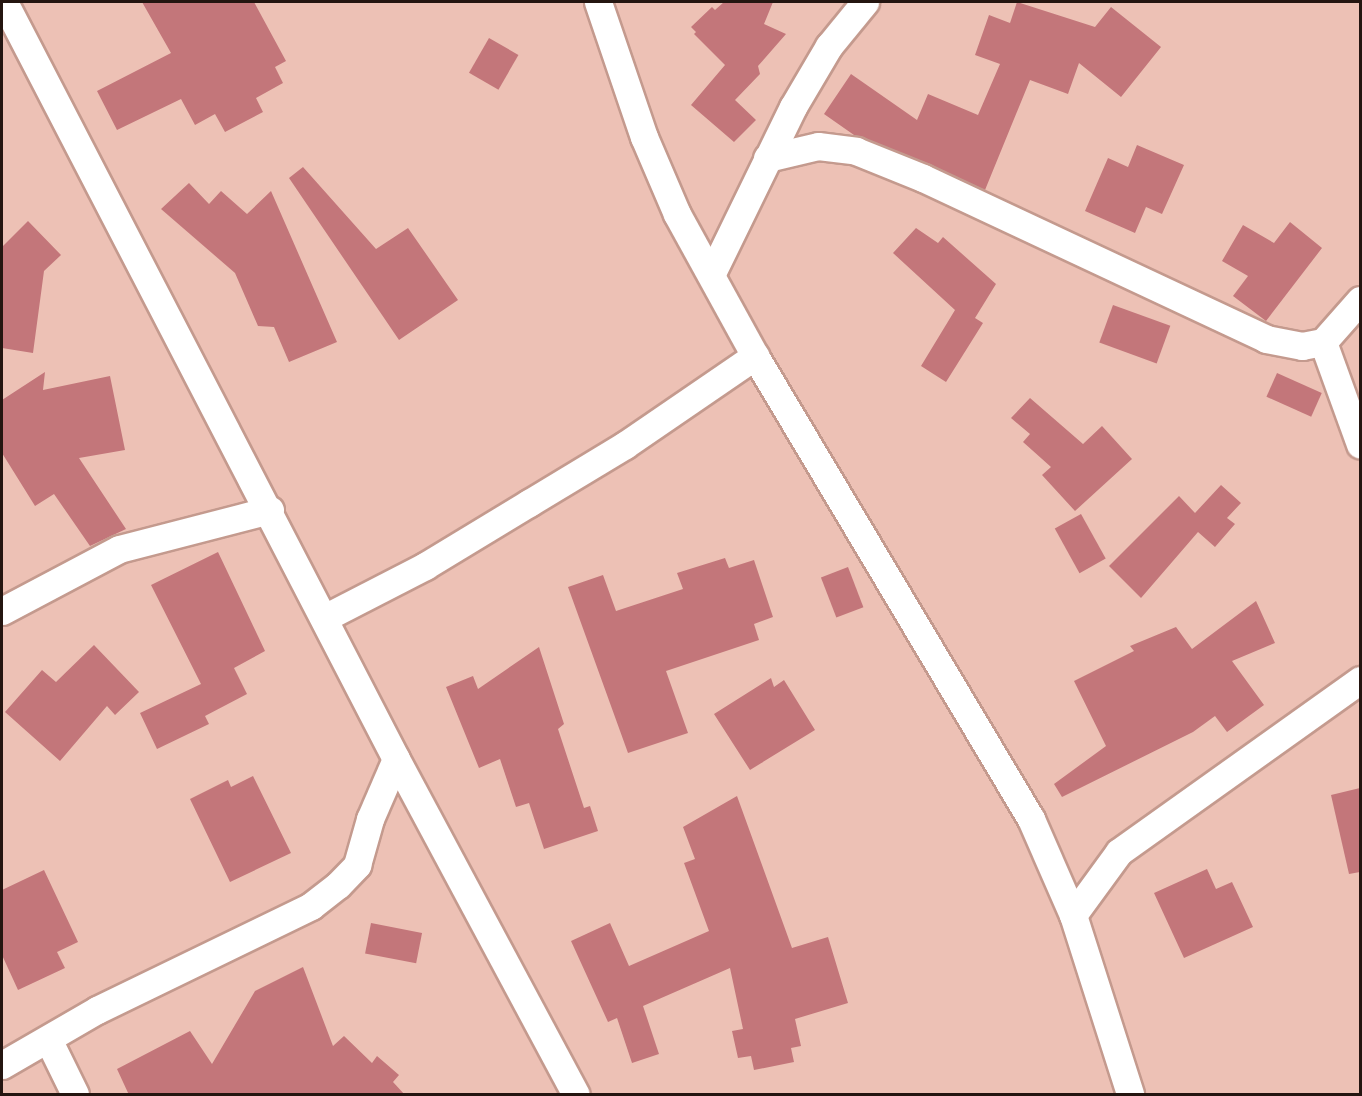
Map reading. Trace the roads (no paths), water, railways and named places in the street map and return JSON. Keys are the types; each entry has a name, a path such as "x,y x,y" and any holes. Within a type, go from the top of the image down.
{"street":[{"path":"4,2 270,510 396,759 576,1095"},
{"path":"598,2 644,137 677,214 712,273 755,356 1031,819 1072,915 1130,1095"},
{"path":"712,273 767,158 829,46 865,2"},
{"path":"767,158 818,146 856,151 923,178 1266,339 1302,346 1323,342 1360,300"},
{"path":"1323,342 1360,444"},
{"path":"324,618 425,566 625,445 755,356"},
{"path":"2,611 119,549 270,510"},
{"path":"1072,915 1119,852 1360,680"},
{"path":"2,1065 97,1010 310,906 338,885 357,865 370,819 396,759"},
{"path":"48,1039 75,1095"}]}
